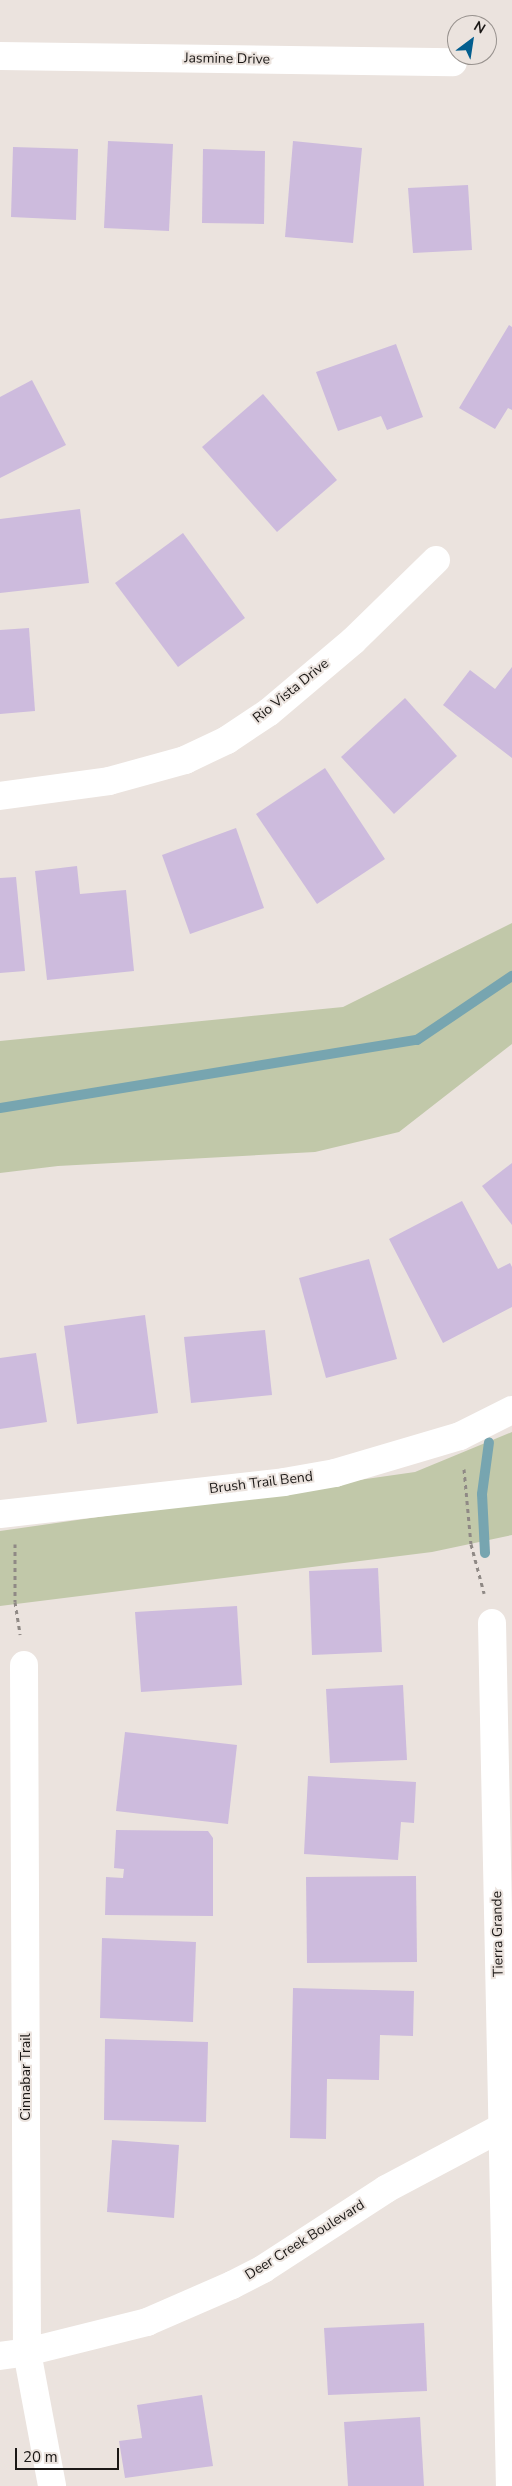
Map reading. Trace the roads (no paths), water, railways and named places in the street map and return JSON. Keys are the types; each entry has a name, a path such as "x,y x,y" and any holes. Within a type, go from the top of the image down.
{"street":[{"name":"Jasmine Drive","path":"0,56 447,62"},
{"name":"Rio Vista Drive","path":"0,796 109,781 184,760 226,740 268,712 353,640 436,560"},
{"name":"Brush Trail Bend","path":"7,1513 301,1479 399,1456 460,1436 512,1410"},
{"name":"Tierra Grande","path":"492,1623 507,2124 510,2486"},
{"name":"Cinnabar Trail","path":"24,1665 27,2352 52,2486"},
{"name":"Deer Creek Boulevard","path":"0,2356 27,2352 147,2322 232,2285 263,2269 386,2189 507,2124"}],"waterway":[{"path":"0,1108 417,1040 512,976"},
{"path":"485,1553 482,1494 489,1442"}]}
